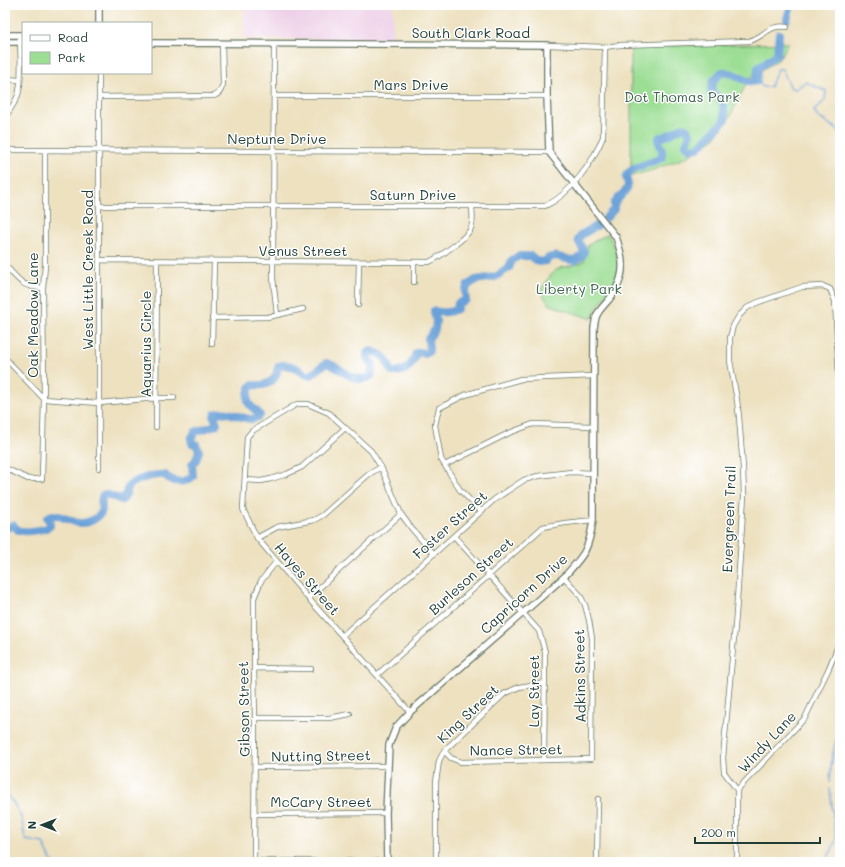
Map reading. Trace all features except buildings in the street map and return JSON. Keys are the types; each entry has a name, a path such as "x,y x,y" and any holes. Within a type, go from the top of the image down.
{"street":[{"path":"99,5 99,22"},
{"name":"South Clark Road","path":"152,43 547,45 605,47 620,45 749,41 755,40 770,28 780,26 787,27"},
{"path":"5,35 22,35 18,94 10,111 5,117"},
{"path":"5,42 22,42"},
{"path":"99,97 217,95 223,84 222,43"},
{"path":"274,44 273,261 274,295 278,315"},
{"path":"547,45 549,152"},
{"name":"Saturn Drive","path":"99,206 545,206 552,203 574,184 599,148 603,137 605,47"},
{"name":"West Little Creek Road","path":"99,74 99,468"},
{"path":"5,79 20,80"},
{"name":"Mars Drive","path":"274,96 547,96"},
{"name":"Neptune Drive","path":"5,150 549,152"},
{"name":"Oak Meadow Lane","path":"5,468 28,478 42,480 44,399 43,288 45,266 45,150"},
{"name":"Capricorn Drive","path":"387,862 387,766 389,745 396,727 410,712 564,577 582,557 590,539 592,520 594,328 597,314 615,291 622,274 623,263 616,237 549,152"},
{"name":"Venus Street","path":"99,260 429,262 437,258 467,234 472,223 472,206"},
{"name":"Aquarius Circle","path":"156,427 157,261"},
{"path":"212,344 214,261"},
{"path":"358,305 359,262"},
{"path":"414,263 414,282"},
{"path":"5,265 23,284 43,288"},
{"name":"Evergreen Trail","path":"737,790 726,777 723,767 724,733 736,615 744,496 738,411 730,361 730,338 733,326 739,316 747,308 767,299 802,287 817,286 830,289 834,296 835,306 840,397"},
{"path":"212,318 268,317 304,309"},
{"path":"5,358 44,399 99,403 174,398"},
{"path":"481,511 460,490 441,459 435,425 439,408 465,395 521,379 594,376"},
{"name":"Hayes Street","path":"345,428 329,413 308,404 297,404 252,431 247,437 244,509 257,538 276,562 410,712"},
{"path":"445,465 510,433 532,424 593,426"},
{"path":"245,480 261,481 271,479 302,467 345,428 371,451 381,467 401,514 434,554"},
{"path":"257,538 277,527 314,520 323,515 369,474 381,467"},
{"name":"Foster Street","path":"342,636 495,499 524,480 538,476 571,472 592,473"},
{"path":"308,598 401,514"},
{"name":"Burleson Street","path":"377,675 543,527 565,522 592,520"},
{"name":"Lay Street","path":"454,536 540,631 546,652 544,760"},
{"name":"Gibson Street","path":"254,862 254,598 260,581 276,562"},
{"name":"Adkins Street","path":"564,577 580,595 589,620 592,638 592,759"},
{"name":"Windy Lane","path":"737,862 737,790 805,718 840,641"},
{"path":"254,668 312,669"},
{"name":"King Street","path":"436,862 436,782 439,761 444,751 504,694 518,686 545,683"},
{"path":"255,718 329,718 350,714"},
{"name":"Nance Street","path":"444,751 451,758 461,762 592,759"},
{"name":"Nutting Street","path":"255,767 387,766"},
{"path":"597,862 598,799"},
{"name":"McCary Street","path":"255,814 386,813"},
{"path":"254,862 387,862"}],"shaded area":[{"path":"244,5 393,5 393,39 244,39"}],"green space":[{"name":"Dot Thomas Park","path":"789,43 778,60 749,78 730,117 714,139 687,157 653,170 631,176 631,47"},
{"name":"Liberty Park","path":"607,234 617,254 617,276 592,319 550,305 541,290 549,278 560,268 575,265 584,261 588,245"}],"waterway":[{"path":"787,19 791,5"},
{"path":"606,218 614,209 614,204 627,189 628,184 626,177 628,173 635,168 662,158 662,151 658,140 660,137 664,137 683,127 687,129 690,134 686,145 690,149 698,148 725,120 723,100 711,93 713,81 722,72 734,74 747,81 757,81 758,68 777,54 779,34"},
{"path":"757,81 763,87 770,87 778,69 782,69 791,88 796,89 805,82 826,91 825,100 814,111 818,117 840,131"},
{"path":"5,529 13,525 21,531 44,529 50,526 50,522 47,518 52,515 75,522 85,523 91,521 101,513 101,499 103,495 106,494 122,500 125,497 129,486 141,479 161,475 165,475 171,480 179,482 190,479 193,476 192,464 196,460 199,451 196,444 192,443 191,439 195,432 216,425 217,423 214,417 215,414 227,413 251,419 260,415 248,402 249,389 252,385 262,385 272,381 276,375 277,369 281,365 294,367 310,376 326,363 354,378 365,379 371,376 373,364 367,358 367,353 371,351 382,356 392,372 402,371 411,365 416,353 420,352 425,354 429,351 428,339 435,329 436,321 434,311 446,312 457,309 458,303 466,300 465,292 468,285 476,280 495,277 509,268 512,260 519,256 531,256 538,262 546,261 548,258 555,256 574,261 582,256 584,252 578,240 581,235 598,225"},
{"path":"830,782 831,763 837,738 840,732"},
{"path":"825,862 836,839 830,789"},
{"path":"5,791 21,816 26,840 43,843 51,860 54,862"}]}
